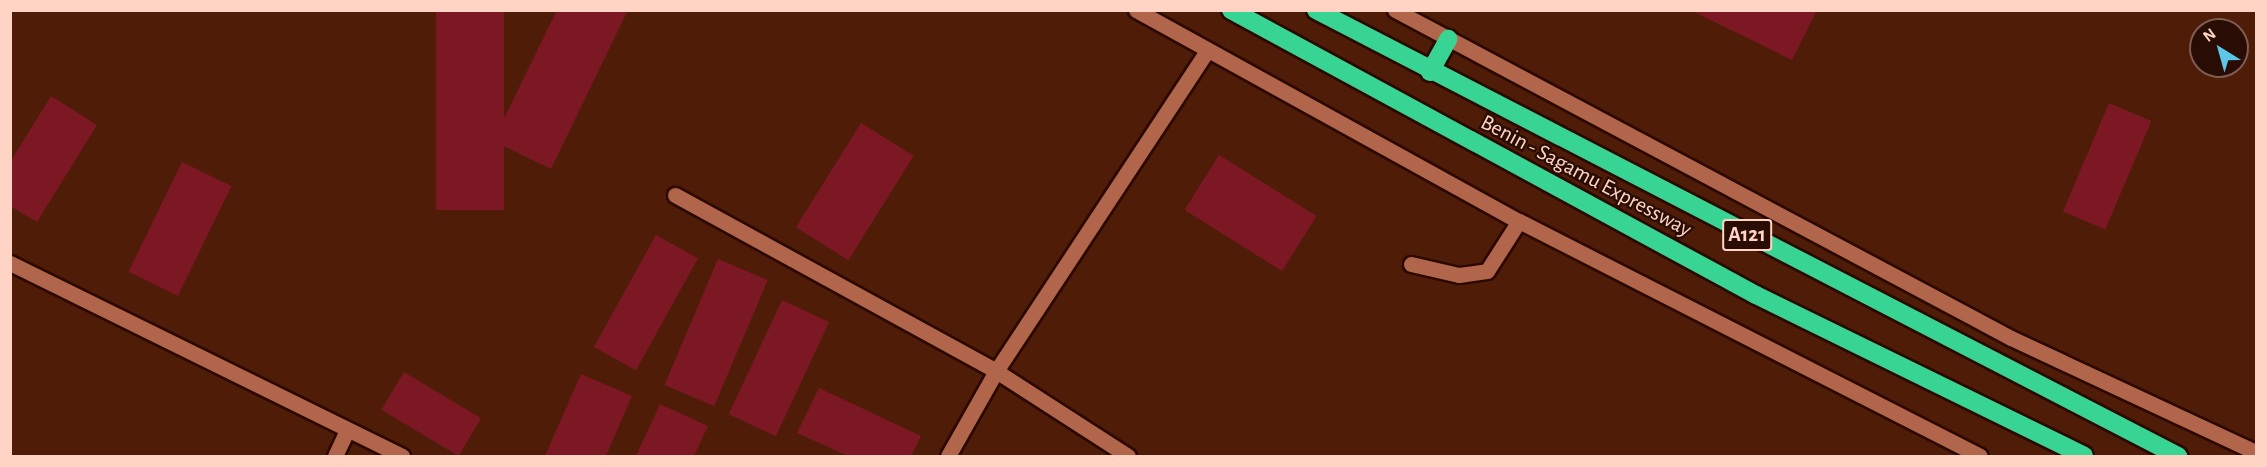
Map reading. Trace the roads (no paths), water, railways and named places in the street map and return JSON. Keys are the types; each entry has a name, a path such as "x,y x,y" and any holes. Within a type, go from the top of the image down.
{"highway":[{"name":"Benin - Sagamu Expressway","path":"1231,10 1756,295 2084,456"},
{"name":"A121","path":"1316,10 1430,72 2178,456"},
{"path":"1430,72 1448,39"}],"street":[{"path":"1136,10 1519,221 1980,456"},
{"path":"1395,10 2011,338 2256,453"},
{"path":"948,456 996,371 1207,51"},
{"path":"675,195 996,371 1128,456"},
{"path":"1412,264 1459,275 1486,271 1519,221"},
{"path":"10,263 402,456"},
{"path":"335,456 347,430"}]}
